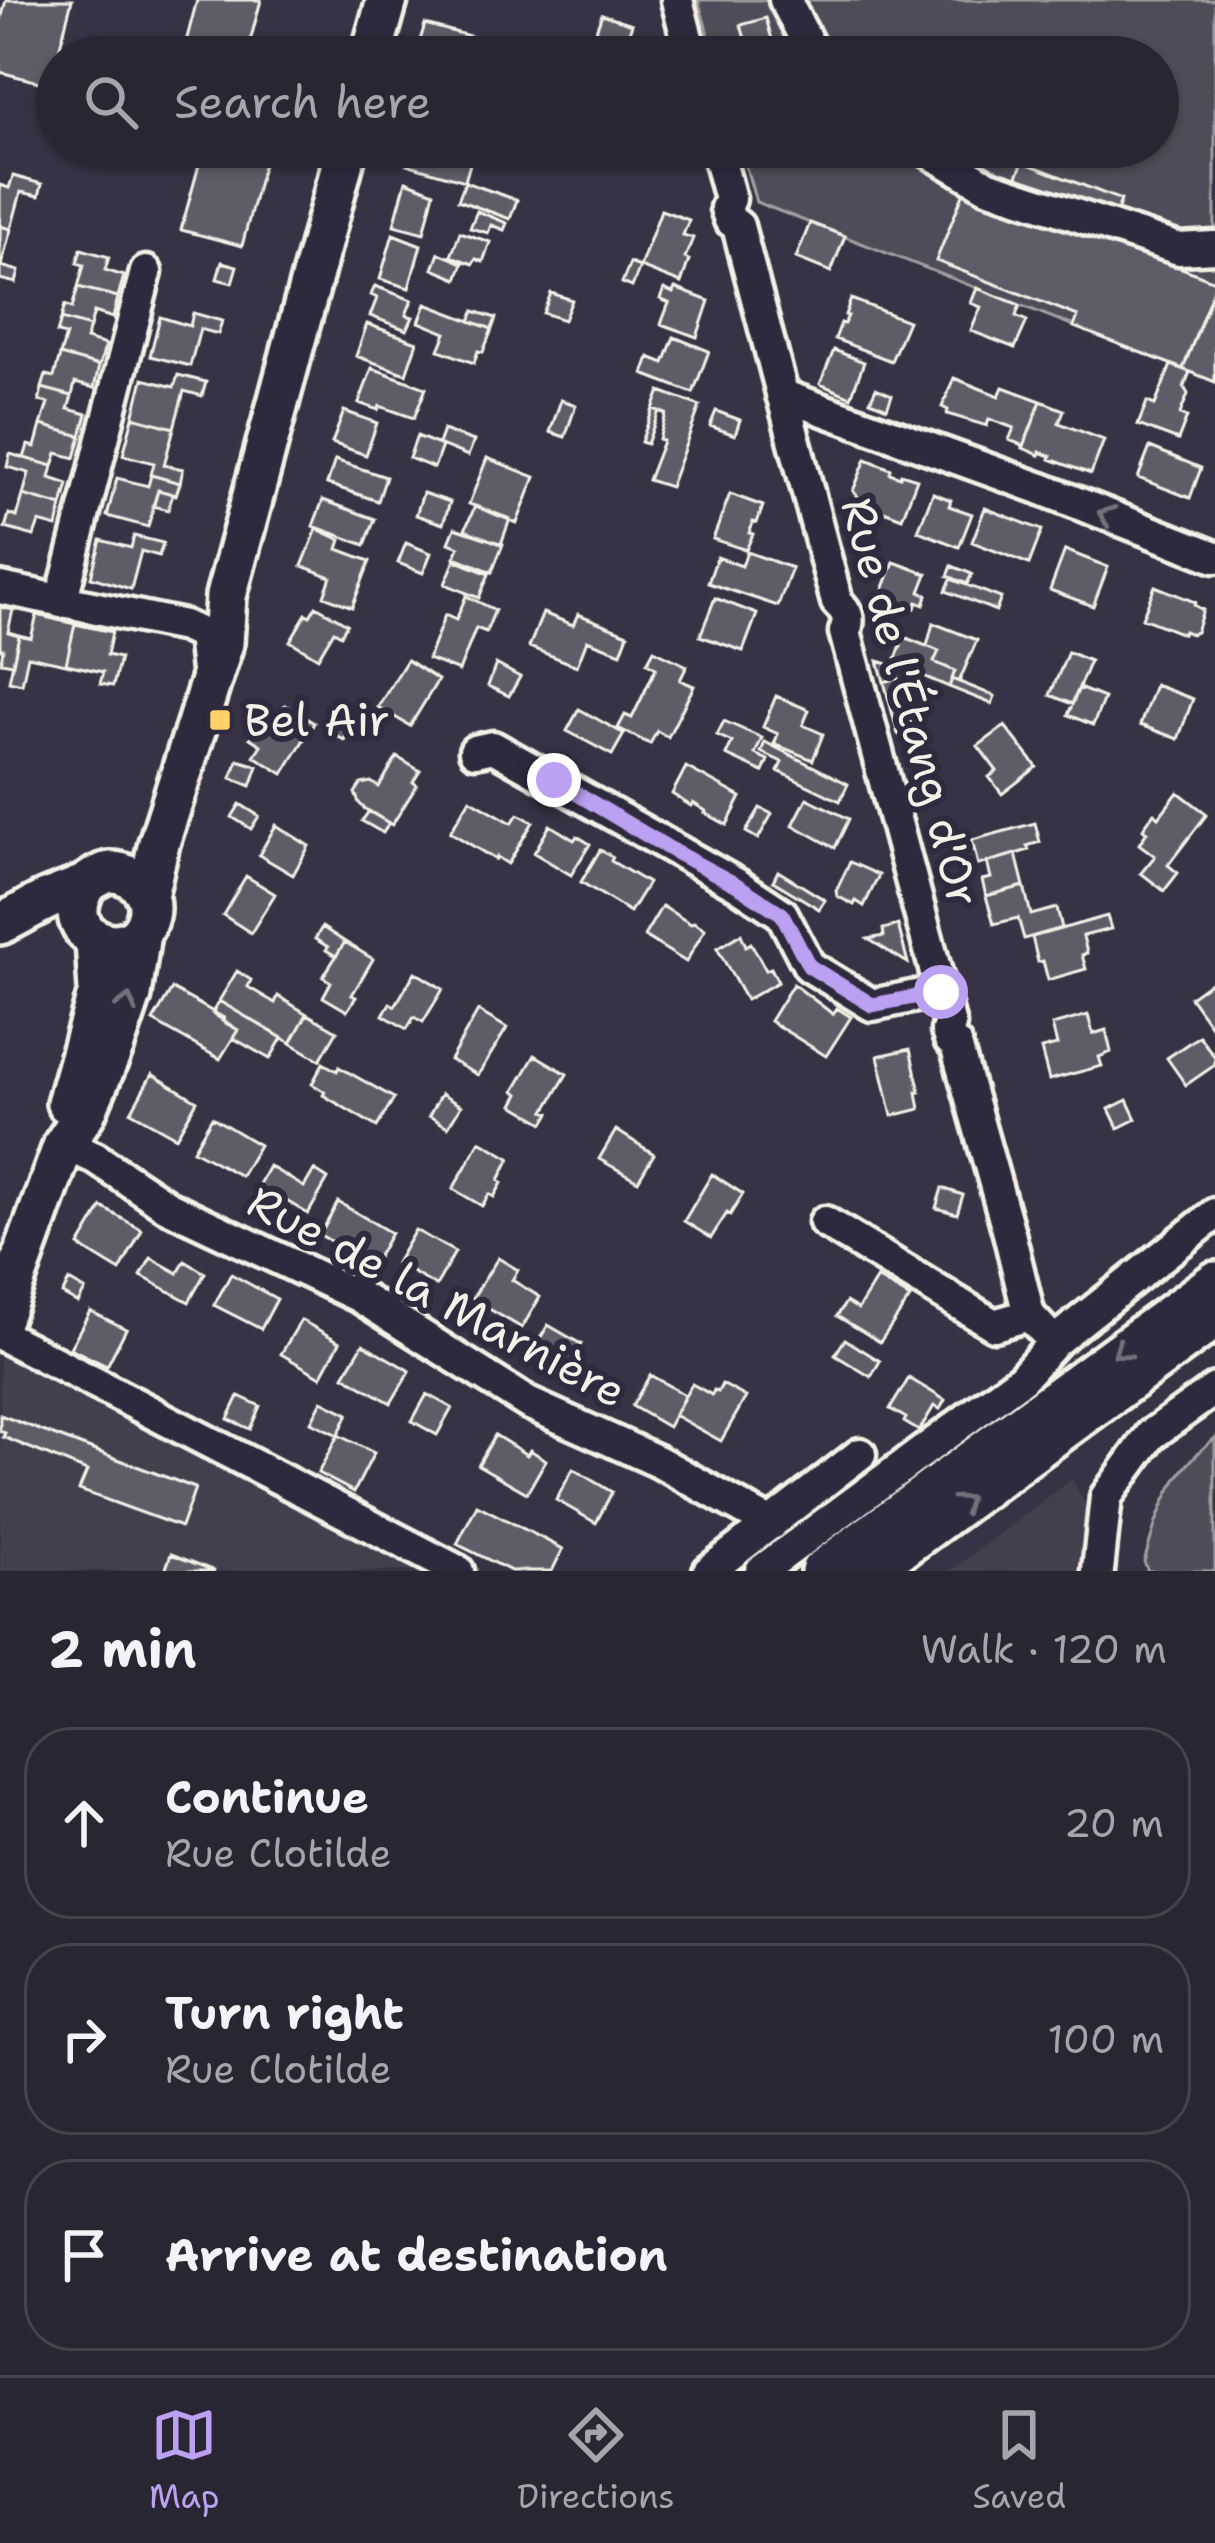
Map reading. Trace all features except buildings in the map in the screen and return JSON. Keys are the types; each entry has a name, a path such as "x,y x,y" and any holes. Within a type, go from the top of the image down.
{"main road":[{"path":"377,36 387,0"},
{"path":"0,1321 64,1144 85,1113 131,995 159,843 223,643 226,596 341,168"},
{"path":"64,1144 67,1104 99,992 90,934 78,905 81,893 100,878 133,836 203,635 226,596"},
{"path":"0,924 100,878 133,879 143,914 130,940 119,944 90,934 0,940"},
{"path":"821,1571 1215,1282"},
{"path":"870,1571 1215,1318"}],"street":[{"path":"677,0 686,36"},
{"path":"785,0 804,36"},
{"name":"Rue de l'Étang d'Or","path":"722,168 730,199 726,208 738,226 837,602 846,610 845,632 950,1025 947,1031 956,1046 1010,1233 1029,1316"},
{"path":"957,168 987,186 1179,249 1215,247"},
{"path":"61,602 146,272"},
{"path":"782,394 1215,556"},
{"path":"0,589 184,626 203,635 209,692"},
{"path":"476,751 493,747 782,914 809,966 872,1005 941,992"},
{"name":"Rue de la Marnière","path":"64,1144 95,1158 167,1206 360,1297 528,1403 657,1461 771,1524"},
{"path":"760,1571 1022,1378 1054,1342 1215,1214"},
{"path":"825,1222 994,1324 1029,1316 1054,1342"},
{"path":"0,1334 458,1571"},
{"path":"1098,1571 1106,1497 1151,1435 1215,1389"},
{"path":"709,1571 860,1454"}],"shaded area":[{"path":"698,0 1215,0 1215,381 756,202 746,168 1179,168 1179,36 709,36"},
{"path":"0,1334 443,1571 0,1571"},
{"path":"1215,1438 1215,1571 1148,1571 1144,1562 1168,1493 1187,1465"},
{"path":"1072,1479 1121,1571 950,1571"}],"place":[{"name":"Bel Air","path":"220,720"}],"route":[{"path":"554,780 782,914 809,966 872,1005 941,992"}]}
